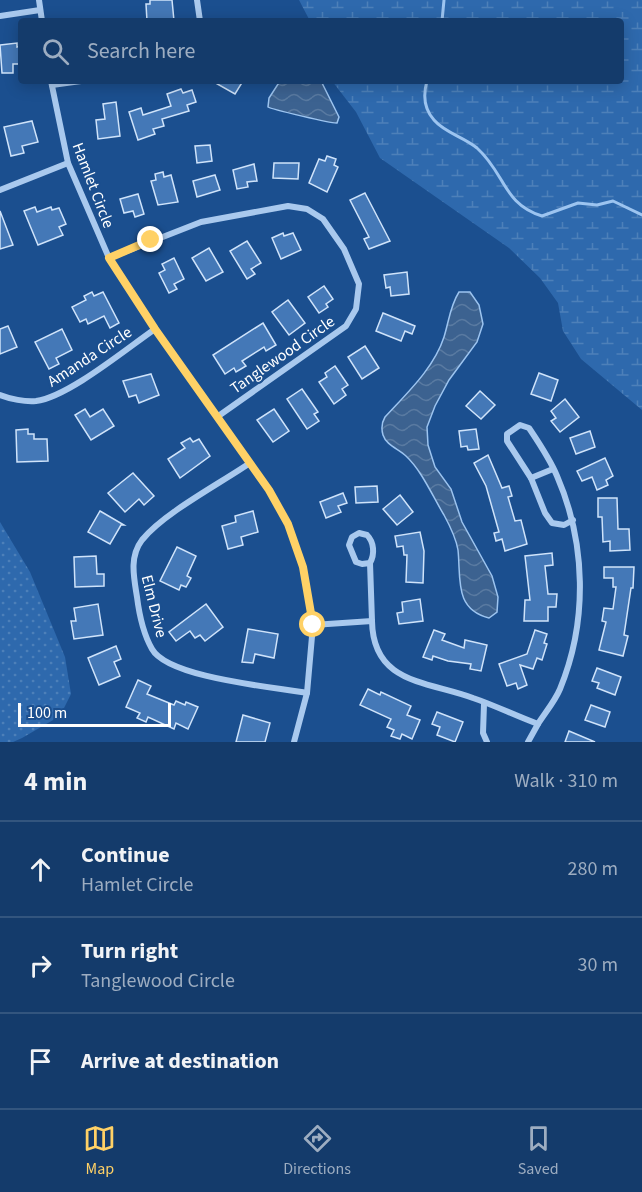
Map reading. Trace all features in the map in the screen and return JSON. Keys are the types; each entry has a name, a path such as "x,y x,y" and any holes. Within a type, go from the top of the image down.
{"street":[{"path":"39,0 41,18"},
{"path":"196,0 199,18"},
{"path":"0,16 40,10"},
{"name":"Hamlet Circle","path":"52,84 68,163 109,258 155,329 269,490 288,524 303,567 313,625 307,693 294,742"},
{"path":"0,190 68,163"},
{"name":"Tanglewood Circle","path":"109,258 201,222 288,206 307,209 323,219 344,249 359,284 356,309 346,326 217,417"},
{"name":"Amanda Circle","path":"0,395 9,399 35,401 58,395 155,329"},
{"path":"528,742 559,690 578,630 581,575 573,520 553,469 530,428 520,425 507,434 507,441 531,478 545,513 552,523 564,525 573,520"},
{"name":"Elm Drive","path":"250,463 165,520 141,541 132,565 138,609 152,651 169,665 190,673 307,693"},
{"path":"531,478 553,469"},
{"path":"370,562 362,564 356,562 351,553 349,545 352,537 359,533 367,535 372,540 373,557 370,562 372,642 385,663 401,676 475,698 484,704 538,724"},
{"path":"313,625 372,621"},
{"path":"484,704 483,733 487,742"}],"green space":[{"path":"299,0 642,0 642,410 581,359 563,331 558,303 540,278 509,248 380,158 356,112 334,84 624,84 624,18 308,18"},
{"path":"0,522 30,572 65,657 71,694 60,716 13,742 0,742"}],"water":[{"path":"278,84 322,84 339,117 337,123 268,107 269,98"},
{"path":"459,292 470,292 479,305 483,324 477,342 449,380 435,406 427,427 428,445 435,467 451,489 462,522 492,576 498,597 497,612 489,618 470,608 465,600 460,582 456,541 427,484 406,456 387,442 382,430 385,417 419,380 434,359"}],"building":[{"path":"150,0 172,0 174,18 147,18 146,4 150,4"},
{"path":"17,43 18,64 13,64 13,73 2,73 0,45"},
{"path":"217,84 241,84 235,94"},
{"path":"181,89 183,93 192,90 196,102 187,105 189,111 162,119 164,126 153,129 155,134 138,140 129,112 141,108 143,115 171,106 167,94"},
{"path":"116,102 120,136 98,139 96,120 105,119 103,104"},
{"path":"32,121 38,142 22,146 24,153 11,156 4,127"},
{"path":"210,145 212,161 197,163 195,146"},
{"path":"327,156 336,159 334,165 338,167 327,192 309,183 319,159 325,161"},
{"path":"274,163 299,163 298,179 273,178"},
{"path":"254,164 257,181 247,182 248,187 237,189 233,170"},
{"path":"163,172 164,177 171,175 178,202 158,205 151,181 156,180 155,174"},
{"path":"215,175 220,190 197,197 193,181"},
{"path":"365,193 390,241 369,249 364,239 369,237 350,200"},
{"path":"138,194 144,214 135,217 133,211 124,213 120,199"},
{"path":"35,207 37,212 51,207 52,210 59,208 66,224 59,227 63,235 38,245 24,211"},
{"path":"0,211 13,245 0,249"},
{"path":"283,233 284,236 293,233 301,250 281,259 272,238"},
{"path":"247,241 261,263 251,269 255,274 247,279 230,251"},
{"path":"209,248 223,272 206,281 192,258"},
{"path":"174,258 184,279 174,284 177,289 169,293 159,273 165,270 162,264"},
{"path":"407,272 409,294 391,296 390,287 386,288 384,275"},
{"path":"324,286 333,299 326,304 328,307 319,313 308,297"},
{"path":"92,292 94,296 103,292 119,323 110,328 104,316 88,324 86,319 80,322 72,307 86,300 84,296"},
{"path":"288,300 305,323 289,335 272,312"},
{"path":"383,313 415,326 412,334 405,331 401,341 376,331"},
{"path":"263,323 276,345 266,351 264,347 242,361 246,366 236,372 234,368 225,374 213,355"},
{"path":"8,326 17,347 0,354 0,329"},
{"path":"62,329 72,350 56,358 59,364 49,369 35,342"},
{"path":"365,346 379,368 362,379 348,357"},
{"path":"335,366 348,385 342,389 346,395 334,404 319,382 327,377 325,373"},
{"path":"539,373 558,380 551,401 531,394"},
{"path":"151,374 159,395 139,403 136,395 129,397 123,381"},
{"path":"302,389 318,412 314,414 319,421 307,429 287,399"},
{"path":"480,391 495,405 481,419 466,406"},
{"path":"565,399 579,417 560,432 551,421 556,418 551,411"},
{"path":"85,409 90,417 103,409 114,426 91,440 75,415"},
{"path":"274,409 289,431 273,442 257,420"},
{"path":"28,429 28,434 34,434 34,439 47,439 48,461 17,462 16,430"},
{"path":"476,429 479,449 468,450 467,446 461,447 459,431"},
{"path":"590,431 595,447 576,454 570,438"},
{"path":"190,438 193,442 199,439 210,456 180,478 168,459 185,448 181,443"},
{"path":"488,455 502,488 509,486 512,496 508,497 515,521 521,520 527,544 505,551 502,539 496,541 494,533 499,532 486,486 474,463"},
{"path":"605,458 613,476 606,480 608,485 597,490 592,477 582,481 577,471"},
{"path":"133,473 154,496 144,505 139,499 125,512 108,493"},
{"path":"377,486 378,502 356,503 355,487"},
{"path":"343,493 347,503 338,506 341,512 326,518 320,502"},
{"path":"400,495 413,512 397,525 383,509"},
{"path":"598,498 617,498 618,529 629,529 630,550 610,551 610,541 603,542 602,517 598,517"},
{"path":"100,511 124,525 121,525 110,544 88,532"},
{"path":"253,511 258,532 241,537 243,545 228,549 222,526 236,522 235,516"},
{"path":"420,532 424,551 423,583 406,582 407,555 404,555 403,546 397,547 395,536"},
{"path":"177,547 196,556 187,576 191,578 186,587 181,585 179,590 160,581"},
{"path":"552,553 553,565 545,566 548,594 557,594 556,607 548,607 548,621 524,621 525,600 530,600 525,556"},
{"path":"96,556 97,574 104,574 104,586 75,587 74,557"},
{"path":"604,567 634,567 633,588 631,588 624,635 628,636 623,656 599,650 606,622 602,621 604,608 613,609 616,587 613,587 613,578 604,578"},
{"path":"420,599 423,621 399,624 397,613 403,612 402,602"},
{"path":"98,604 103,635 74,639 71,621 76,621 74,608"},
{"path":"206,604 223,627 205,641 200,635 195,638 190,631 176,641 169,632"},
{"path":"248,629 278,634 274,658 255,654 253,663 242,662"},
{"path":"434,630 445,634 442,640 464,648 465,640 487,645 481,671 470,669 471,664 448,661 433,656 432,660 423,657"},
{"path":"535,630 547,634 544,643 547,644 542,660 537,658 533,669 520,665 527,685 518,689 516,683 507,686 499,664 527,654"},
{"path":"116,646 121,659 114,662 120,676 99,685 88,658"},
{"path":"597,668 621,677 615,695 597,688 599,683 592,681"},
{"path":"138,680 151,686 147,694 174,705 176,701 198,707 188,729 176,723 174,729 148,717 146,722 137,718 140,713 126,707"},
{"path":"368,689 380,695 381,692 411,706 407,715 420,720 412,739 402,734 400,739 391,736 394,730 387,727 391,719 360,705"},
{"path":"591,705 610,712 605,727 585,720"},
{"path":"437,712 463,722 455,742 437,735 440,727 432,724"},
{"path":"243,715 270,723 265,742 236,742"},
{"path":"569,731 595,742 565,742"}],"waterway":[{"path":"442,18 444,0"},
{"path":"426,84 425,102 434,120 477,148 512,196 529,211 542,216 578,203 597,205 613,201 642,215"}],"route":[{"path":"151,240 109,258 155,329 269,490 288,524 303,567 313,625"}]}
